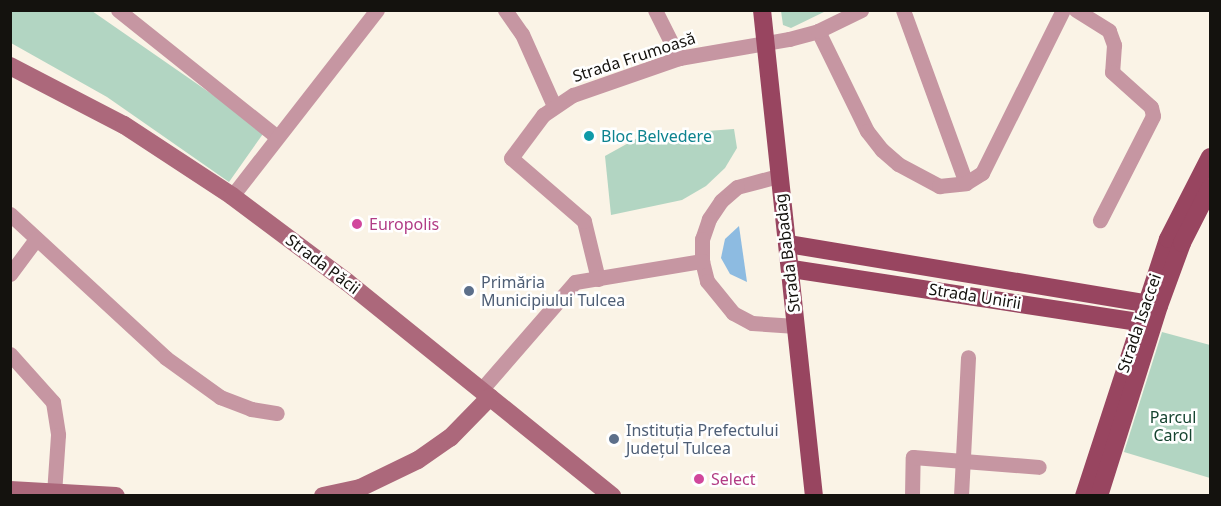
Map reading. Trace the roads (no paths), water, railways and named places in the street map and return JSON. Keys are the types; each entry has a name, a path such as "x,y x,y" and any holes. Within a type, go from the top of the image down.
{"main road":[{"name":"Strada Babadag","path":"762,10 778,176 792,268 814,495"},
{"name":"Strada Isaccei","path":"1099,495 1146,349 1150,311 1168,239 1210,157"},
{"name":"Strada Isaccei","path":"1084,495 1150,311 1210,188"},
{"name":"Strada Unirii","path":"788,244 1150,311"},
{"name":"Strada Unirii","path":"792,268 1150,311"}],"street":[{"path":"118,10 277,137"},
{"path":"232,196 377,10"},
{"path":"505,10 522,34 554,106"},
{"path":"655,10 679,58"},
{"name":"Strada Frumoasă","path":"598,279 584,221 511,158 554,106 679,58 818,31 861,10"},
{"path":"903,10 966,183"},
{"path":"818,31 867,130 882,150 898,164 939,186 966,183 982,173 1063,10"},
{"path":"1076,10 1109,31 1114,45 1112,72 1151,107 1153,116 1100,220"},
{"name":"Strada Păcii","path":"10,66 124,125 232,196 347,282 485,393 601,492"},
{"path":"778,176 737,187 721,201 702,239 702,261 712,290 733,313 762,325 796,326"},
{"path":"10,214 166,358 211,390 237,405 277,413"},
{"path":"10,274 36,239"},
{"path":"323,495 388,478 450,438 575,282 702,261"},
{"path":"10,354 53,402 58,435 54,493"},
{"path":"961,495 968,357"},
{"path":"912,495 913,457 1039,467"},
{"path":"10,490 116,495"}],"water":[{"path":"739,226 747,282 730,274 721,258 725,239"}],"place":[{"name":"Bloc Belvedere","path":"589,136"},
{"name":"Europolis","path":"357,224"},
{"name":"Primăria Municipiului Tulcea","path":"469,291"},
{"name":"Instituția Prefectului Județul Tulcea","path":"614,439"},
{"name":"Select","path":"699,479"}],"park label":[{"name":"Parcul Carol","path":"1173,426"}]}
